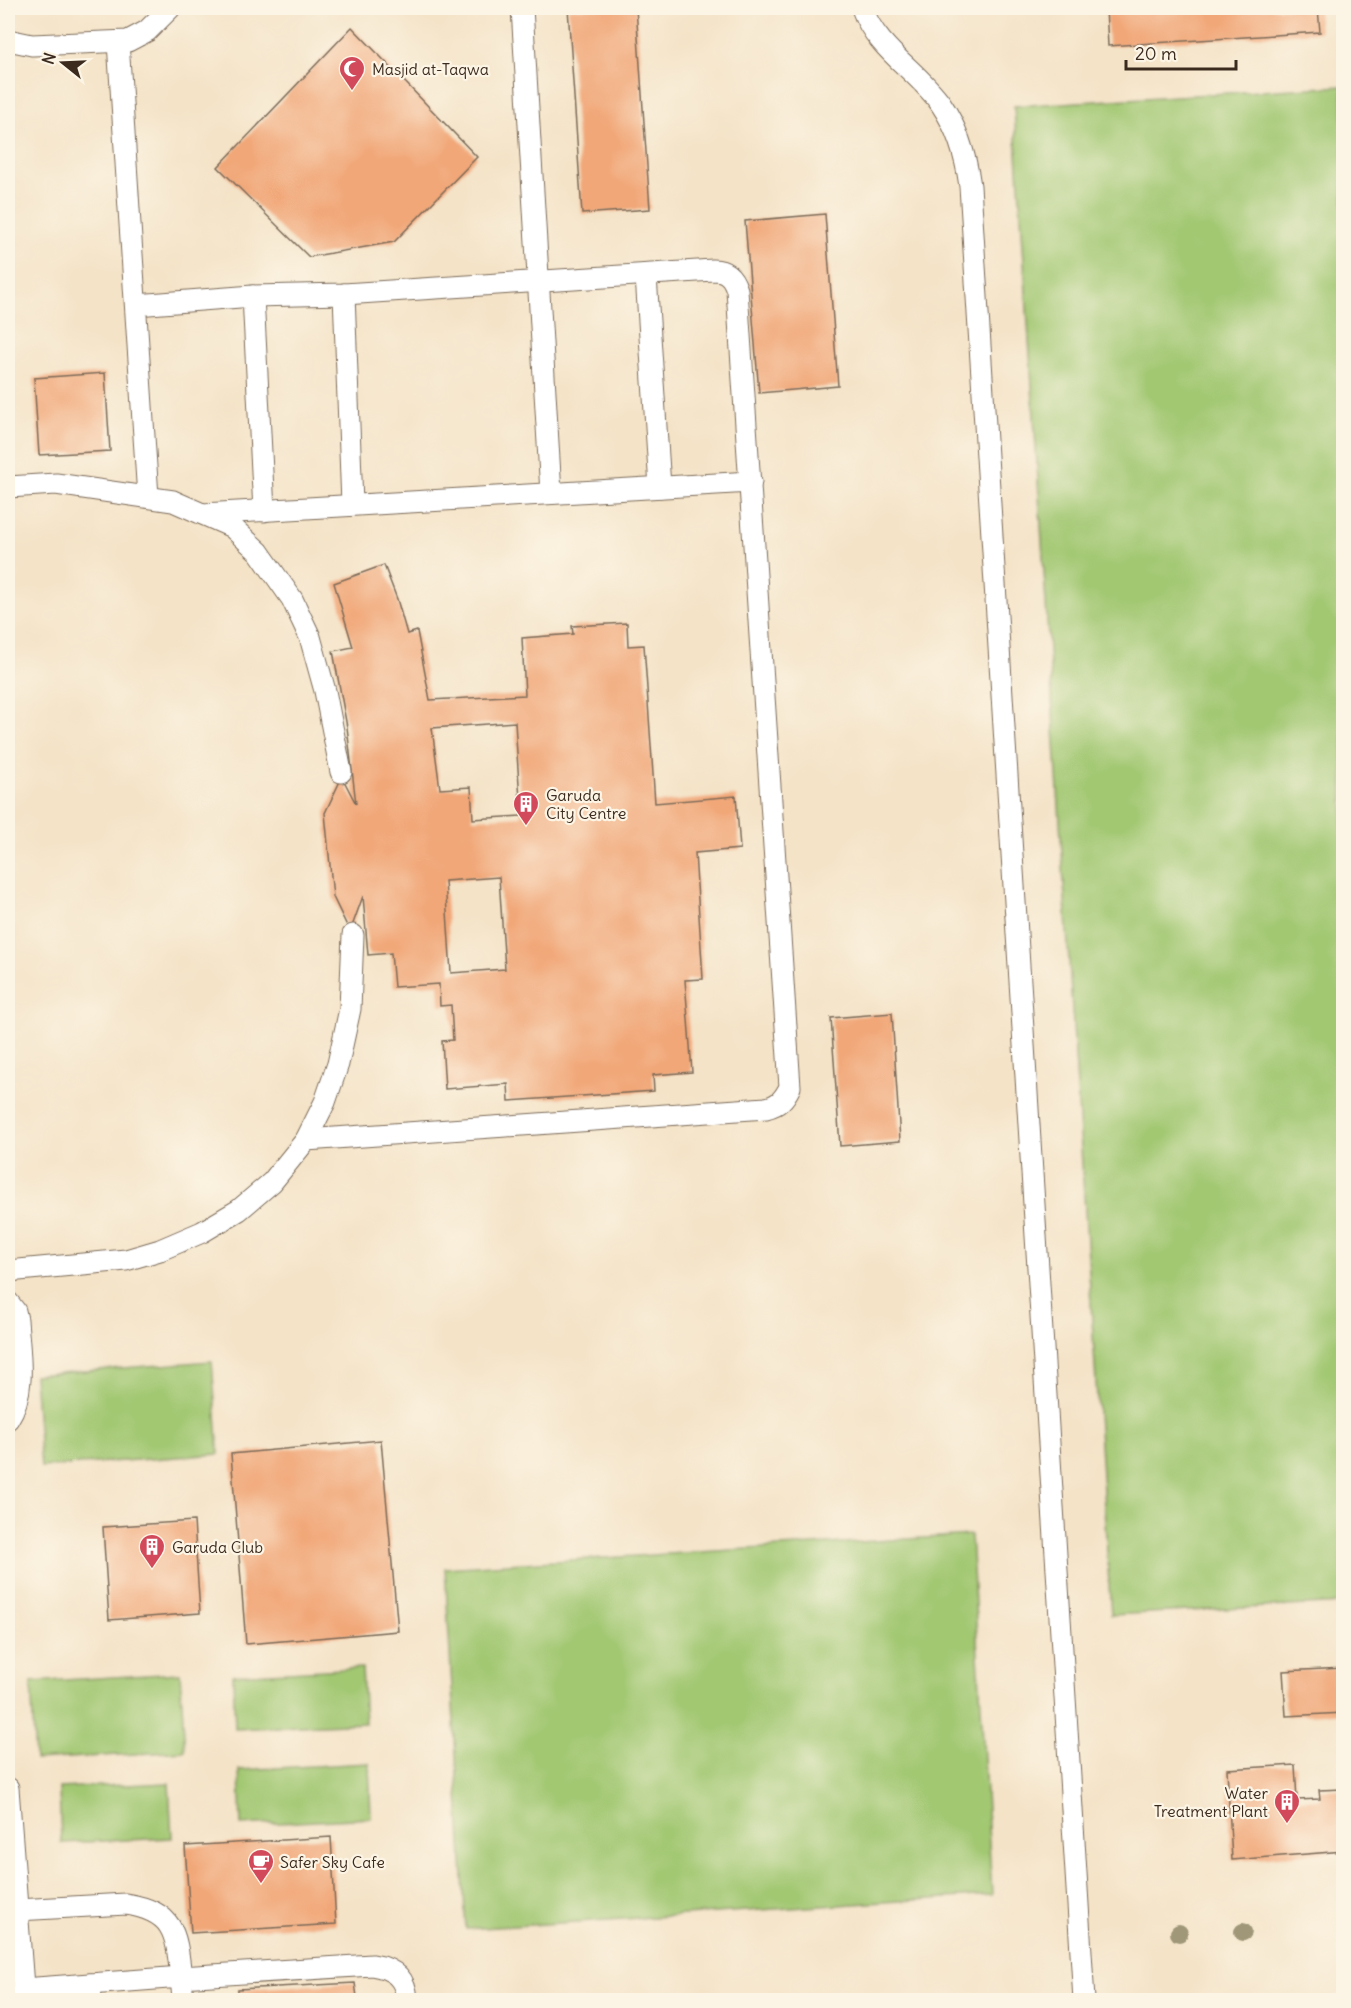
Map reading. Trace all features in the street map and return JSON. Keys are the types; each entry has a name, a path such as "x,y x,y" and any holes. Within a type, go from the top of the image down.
{"lane":[{"path":"8,40 32,45 128,41 147,31 170,8"},
{"path":"522,8 550,493"},
{"path":"862,8 873,30 885,46 940,102 951,120 967,163 970,186 1084,2001"},
{"path":"118,42 148,497"},
{"path":"136,305 253,296 344,294 721,270 729,274 737,290 790,1087 784,1098 775,1106 766,1108 306,1140"},
{"path":"646,276 660,487"},
{"path":"344,294 352,504"},
{"path":"253,296 264,511"},
{"path":"203,514 751,482"},
{"path":"8,487 56,484 173,501 232,527 259,552 292,598 310,637 325,691 341,772"},
{"path":"8,1272 126,1260 160,1250 202,1232 239,1210 272,1182 306,1140 325,1101 338,1064 350,1010 353,935"},
{"path":"8,1302 18,1320 20,1383 14,1408 8,1419"},
{"path":"8,1788 23,1995 90,1992 182,1977 372,1965 384,1966 395,1972 404,1986 407,2001"},
{"path":"17,1911 126,1904 158,1914 170,1927 177,1943 183,2001"}],"green space":[{"path":"1343,86 1343,1603 1111,1615 1014,106"},
{"path":"212,1361 219,1454 41,1467 34,1375"},
{"path":"971,1535 992,1895 466,1929 445,1568"},
{"path":"362,1668 365,1723 235,1729 233,1675"},
{"path":"180,1673 185,1751 35,1760 31,1682"},
{"path":"369,1763 371,1818 241,1825 239,1770"},
{"path":"169,1783 172,1838 61,1843 59,1788"}],"building":[{"path":"568,8 636,8 650,209 582,214"},
{"path":"1106,8 1318,8 1320,32 1108,46"},
{"name":"Masjid at-Taqwa","path":"352,27 477,157 394,242 309,257 218,167"},
{"path":"825,214 838,386 759,393 745,221"},
{"path":"105,373 110,451 39,455 34,378"},
{"name":"Garuda City Centre","path":"384,565 407,634 417,631 430,700 525,695 522,638 573,634 572,626 627,623 628,646 644,645 655,803 736,796 740,849 695,853 703,979 685,980 692,1072 653,1075 654,1091 509,1101 508,1084 445,1089 442,1041 453,1040 451,1005 440,1006 439,984 394,987 391,953 368,955 363,896 350,932 333,897 325,813 342,777 356,804 347,727 333,651 353,647 334,583","holes":["515,722 521,816 473,819 471,787 440,789 432,728","499,877 505,969 451,973 445,881"]},
{"path":"892,1013 900,1141 840,1146 831,1018"},
{"path":"381,1440 398,1631 246,1644 231,1454"},
{"name":"Garuda Club","path":"194,1521 200,1613 109,1620 103,1527"},
{"path":"1344,1668 1344,1713 1286,1716 1283,1671"},
{"name":"Water Treatment Plant","path":"1295,1765 1297,1800 1320,1799 1319,1790 1344,1789 1344,1851 1232,1860 1227,1769"},
{"name":"Safer Sky Cafe","path":"331,1837 336,1924 191,1933 185,1846"},
{"path":"355,1983 357,1997 368,1997 372,2000 237,2000 238,1989"}],"place":[{"name":"Masjid at-Taqwa","path":"352,92"},
{"name":"Garuda City Centre","path":"526,827"},
{"name":"Garuda Club","path":"152,1570"},
{"name":"Water Treatment Plant","path":"1287,1825"},
{"name":"Safer Sky Cafe","path":"261,1885"}]}
